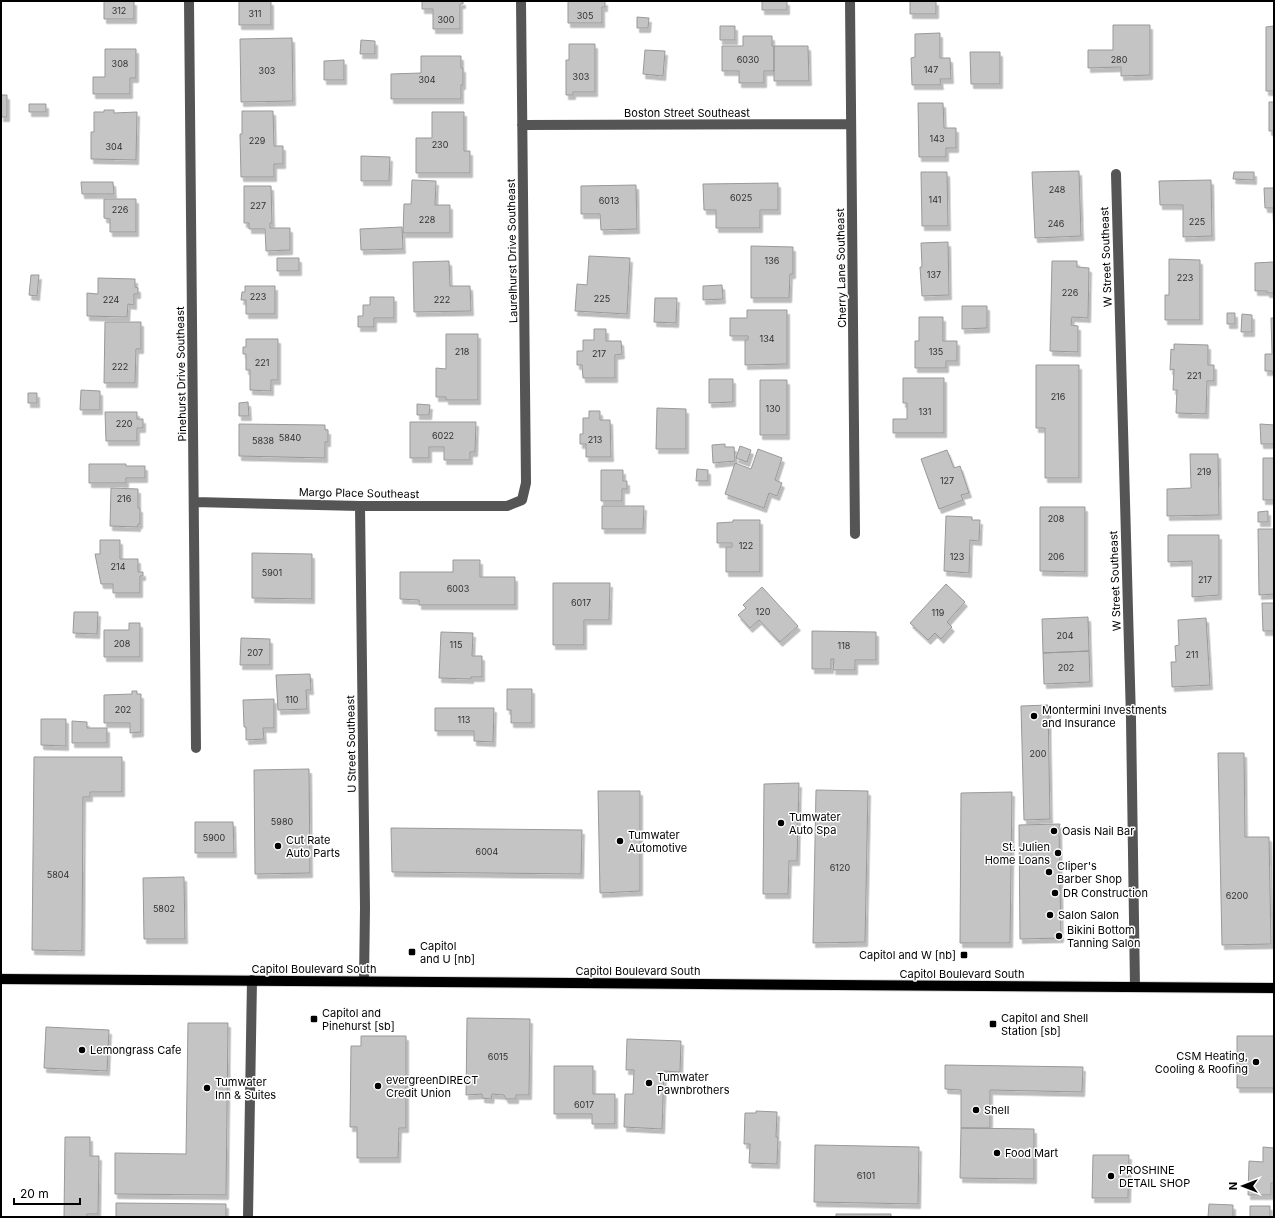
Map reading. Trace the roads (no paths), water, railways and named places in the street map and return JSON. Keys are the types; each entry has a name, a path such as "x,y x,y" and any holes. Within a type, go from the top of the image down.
{"main road":[{"name":"Capitol Boulevard South","path":"1,979 1274,988"}],"street":[{"name":"Pinehurst Drive Southeast","path":"189,1 196,748"},
{"name":"Laurelhurst Drive Southeast","path":"521,1 526,483 522,500"},
{"name":"Cherry Lane Southeast","path":"850,1 855,534"},
{"name":"Boston Street Southeast","path":"522,125 851,124"},
{"name":"W Street Southeast","path":"1116,174 1131,734 1135,987"},
{"name":"Margo Place Southeast","path":"194,502 360,506 507,506 522,500"},
{"name":"U Street Southeast","path":"360,506 365,907 364,981"},
{"path":"248,1217 252,980"}],"place":[{"name":"Montermini Investments and Insurance","path":"1034,716"},
{"name":"Tumwater Auto Spa","path":"781,823"},
{"name":"Oasis Nail Bar","path":"1054,831"},
{"name":"Tumwater Automotive","path":"620,841"},
{"name":"Cut Rate Auto Parts","path":"278,846"},
{"name":"St. Julien Home Loans","path":"1058,853"},
{"name":"Cliper's Barber Shop","path":"1049,872"},
{"name":"DR Construction","path":"1055,893"},
{"name":"Salon Salon","path":"1050,915"},
{"name":"Bikini Bottom Tanning Salon","path":"1059,936"},
{"name":"Capitol and U [nb]","path":"412,952"},
{"name":"Capitol and W [nb]","path":"964,955"},
{"name":"Capitol and Pinehurst [sb]","path":"314,1019"},
{"name":"Capitol and Shell Station [sb]","path":"993,1024"},
{"name":"Lemongrass Cafe","path":"82,1050"},
{"name":"CSM Heating, Cooling & Roofing","path":"1256,1062"},
{"name":"Tumwater Pawnbrothers","path":"649,1083"},
{"name":"evergreenDIRECT Credit Union","path":"378,1086"},
{"name":"Tumwater Inn & Suites","path":"207,1088"},
{"name":"Shell","path":"976,1110"},
{"name":"Food Mart","path":"997,1153"},
{"name":"PROSHINE DETAIL SHOP","path":"1111,1176"}]}
